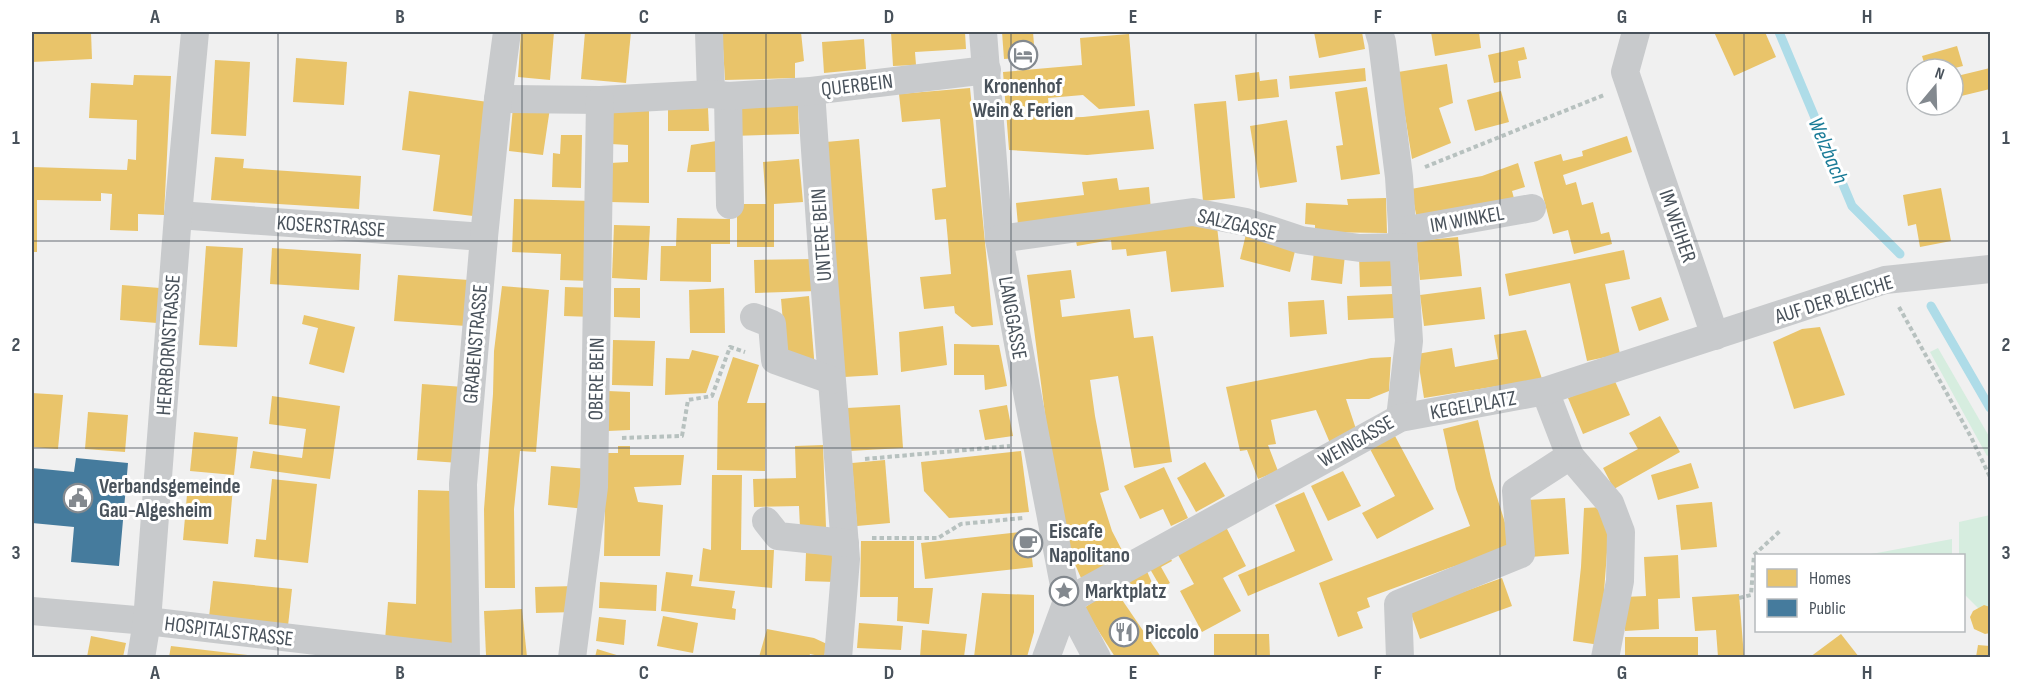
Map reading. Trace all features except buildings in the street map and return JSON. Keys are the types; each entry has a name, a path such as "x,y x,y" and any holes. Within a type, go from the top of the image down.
{"street":[{"name":"HERRBORNSTRASSE","path":"141,657 147,621 178,215 195,32"},
{"name":"GRABENSTRASSE","path":"466,657 463,484 484,237 507,32"},
{"path":"709,32 719,95 730,206"},
{"name":"LANGGASSE","path":"983,32 999,239 1066,601"},
{"name":"WEINGASSE","path":"1066,601 1400,418 1409,340 1399,177 1379,32"},
{"name":"IM WEIHER","path":"1636,32 1625,72 1715,336"},
{"name":"QUERBEIN","path":"498,99 600,100 811,91 987,70"},
{"name":"UNTERE BEIN","path":"811,91 846,559 838,657"},
{"name":"OBERE BEIN","path":"572,657 594,487 600,100"},
{"name":"IM WINKEL","path":"1402,239 1532,208"},
{"name":"SALZGASSE","path":"999,239 1193,212 1246,222 1301,240 1360,248 1402,239"},
{"name":"KOSERSTRASSE","path":"178,215 484,237"},
{"name":"AUF DER BLEICHE","path":"1715,336 1885,280 1990,269"},
{"path":"754,317 772,324 775,360 831,380"},
{"name":"KEGELPLATZ","path":"1400,418 1545,391 1715,336"},
{"name":"KEGELPLATZ","path":"1545,391 1570,456 1610,503 1621,532 1620,581 1605,657"},
{"path":"1400,657 1398,604 1521,554 1516,491 1570,456"},
{"path":"766,521 778,536 845,541"},
{"path":"1046,657 1066,601"},
{"path":"1066,601 1097,657"},
{"name":"HOSPITALSTRASSE","path":"32,611 147,621 461,657"}],"path":[{"path":"1399,177 1629,85"},
{"path":"1885,280 1971,437 1990,477"},
{"path":"595,439 682,436 688,400 712,396 730,347 775,360"},
{"path":"838,461 1037,444"},
{"path":"845,541 938,538 961,524 1050,515"},
{"path":"1755,554 1780,531"},
{"path":"1739,598 1750,595 1755,554"}],"green space":[{"path":"1938,348 1990,438 1990,454 1987,456 1930,352"},
{"path":"1990,515 1990,620 1965,595 1965,554 1959,554 1959,522"},
{"path":"1952,539 1952,554 1871,554"}],"waterway":[{"name":"Welzbach","path":"1779,32 1852,206 1900,254"},
{"name":"Welzbach","path":"1931,306 1990,408"}],"place":[{"name":"Kronenhof Wein & Ferien","path":"1023,55"},
{"name":"Verbandsgemeinde Gau-Algesheim","path":"78,498"},
{"name":"Eiscafe Napolitano","path":"1028,543"},
{"name":"Marktplatz","path":"1064,591"},
{"name":"Piccolo","path":"1124,632"}]}
